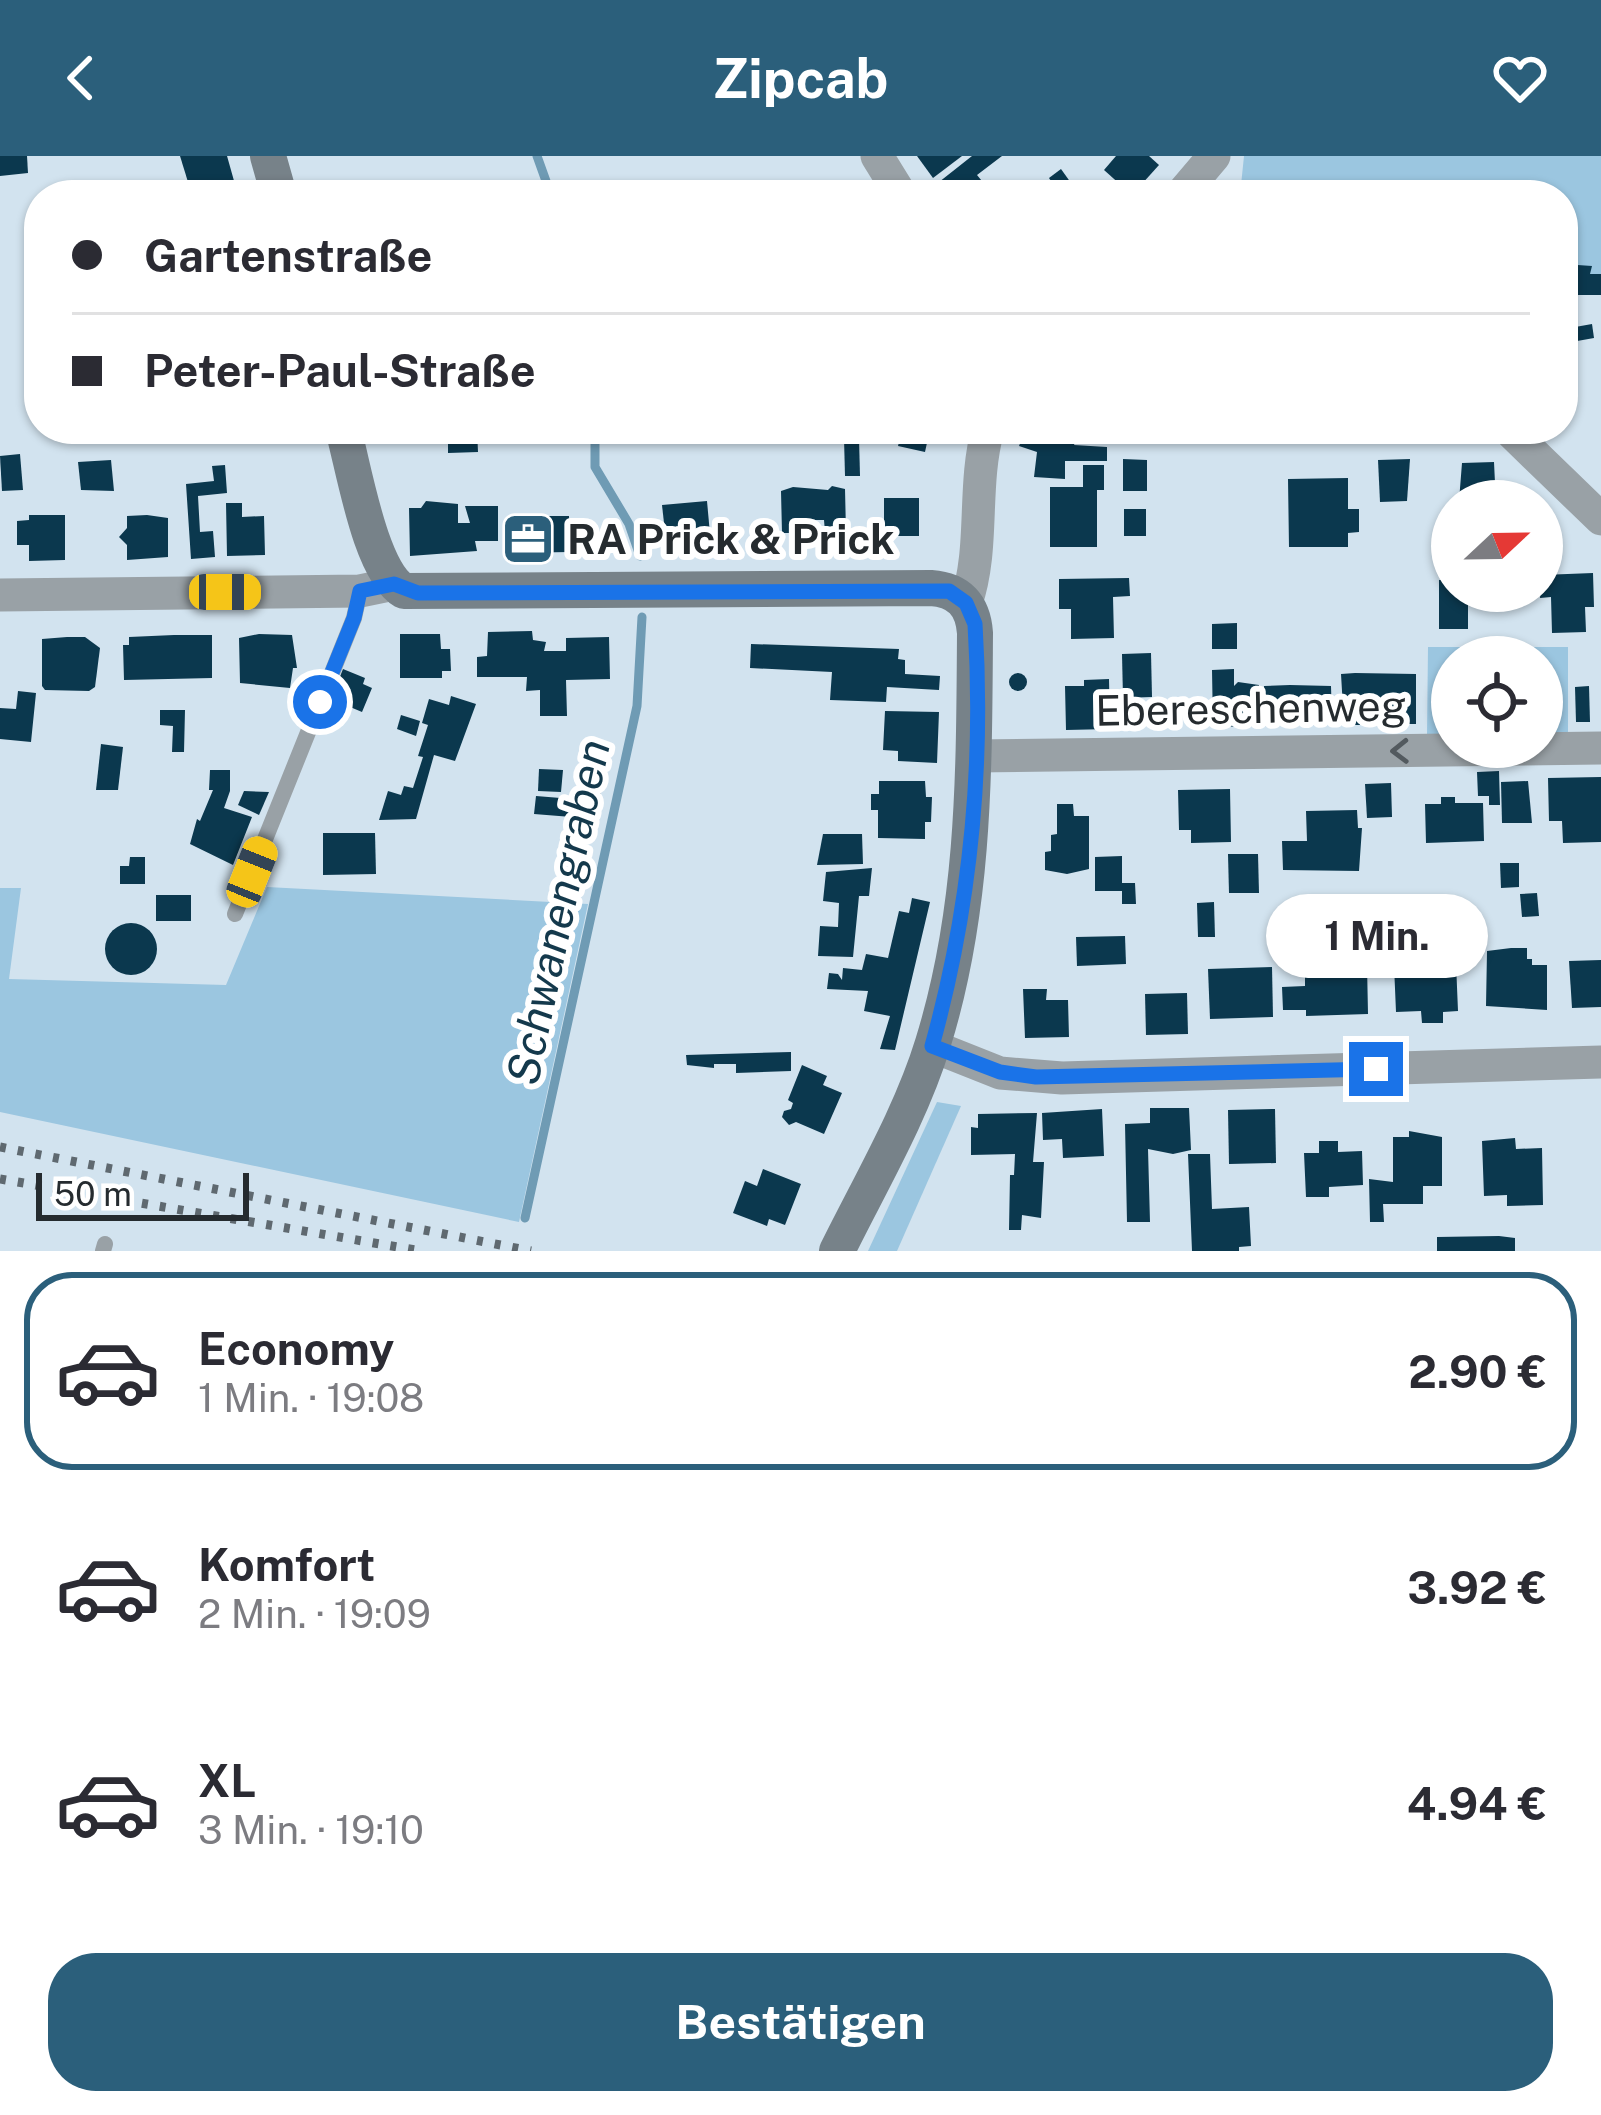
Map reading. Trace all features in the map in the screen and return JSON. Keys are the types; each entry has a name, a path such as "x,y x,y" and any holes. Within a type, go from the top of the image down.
{"street":[{"path":"1193,180 1214,156"},
{"path":"347,444 377,550 377,588"},
{"path":"966,603 976,572 976,504 986,444"},
{"path":"1526,444 1594,501"},
{"path":"0,595 377,588 418,593 931,588 954,593 966,603 975,633 966,897 954,965 932,1046 837,1251"},
{"name":"Ebereschenweg","path":"974,756 1601,748"},
{"path":"932,1046 1000,1072 1062,1078 1601,1062"}],"lane":[{"path":"235,914 354,618 377,588"}],"shaded area":[{"path":"1244,156 1601,156 1601,274 1578,274 1578,180 1242,180"},
{"path":"1428,647 1431,647 1431,735 1427,735"},
{"path":"1563,647 1568,647 1568,734 1563,734"},
{"path":"267,887 588,904 519,1222 0,1112 0,888 21,888 9,979 226,985"},
{"path":"937,1102 961,1106 897,1251 868,1251"}],"building":[{"path":"0,156 27,156 28,173 0,176"},
{"path":"180,156 227,156 234,180 187,180"},
{"path":"917,156 962,156 933,178"},
{"path":"972,156 1002,156 977,175 981,180 942,180"},
{"path":"1116,156 1149,156 1159,165 1146,180 1115,180 1104,170"},
{"path":"1061,169 1069,180 1050,180"},
{"path":"1578,265 1592,266 1590,274 1601,274 1601,295 1578,295"},
{"path":"1592,324 1594,338 1578,341 1578,326"},
{"path":"448,444 478,444 478,452 448,453"},
{"path":"844,444 859,444 860,476 845,476"},
{"path":"898,444 927,444 925,452"},
{"path":"1019,446 1107,447 1107,461 1065,461 1065,479 1034,477 1037,452"},
{"path":"20,454 23,490 2,491 0,456"},
{"path":"1123,459 1147,460 1147,491 1123,491"},
{"path":"1410,459 1407,501 1380,502 1378,460"},
{"path":"111,460 114,491 81,490 78,462"},
{"path":"1494,462 1495,480 1461,480 1462,463"},
{"path":"225,465 227,493 198,496 200,532 213,531 215,557 191,559 186,484 214,481 212,466"},
{"path":"1083,465 1104,465 1104,490 1097,490 1097,547 1050,547 1050,487 1083,487"},
{"path":"1348,478 1348,509 1359,509 1359,532 1348,533 1348,547 1289,547 1288,479"},
{"path":"845,489 846,532 825,532 824,520 803,520 803,533 782,533 781,491"},
{"path":"884,498 919,498 919,536 884,536"},
{"path":"426,501 458,504 458,523 470,523 465,506 498,506 498,541 475,541 477,551 410,556 409,508 421,508"},
{"path":"707,501 711,545 667,550 662,505"},
{"path":"226,503 242,503 242,517 264,516 265,555 227,556"},
{"path":"1124,509 1146,509 1146,536 1124,536"},
{"path":"29,515 65,515 65,560 29,561 29,545 17,545 17,521 29,520"},
{"path":"127,516 168,518 168,557 127,560 127,545 119,537 127,528"},
{"path":"509,516 569,516 570,552 510,553"},
{"path":"1593,573 1594,607 1585,607 1586,632 1552,633 1551,612 1563,612 1563,574"},
{"path":"1129,578 1130,596 1113,597 1114,638 1071,639 1071,609 1059,609 1059,579"},
{"path":"1439,612 1468,612 1468,629 1439,629"},
{"path":"1237,623 1237,649 1212,649 1212,624"},
{"path":"532,631 533,640 546,642 544,651 566,651 566,638 609,637 610,679 566,680 567,716 540,716 540,690 526,691 527,677 477,677 477,657 487,656 488,632"},
{"path":"400,634 440,634 441,649 450,649 451,671 442,671 442,678 400,678"},
{"path":"212,635 212,678 124,680 123,645 129,645 129,637"},
{"path":"292,635 297,668 293,668 290,688 240,683 239,638"},
{"path":"85,637 100,648 95,687 89,691 45,690 42,639"},
{"path":"751,644 899,649 905,674 940,676 939,690 887,687 886,702 830,700 832,672 750,668"},
{"path":"1151,653 1152,697 1123,698 1122,654"},
{"path":"343,669 365,678 363,684 372,688 362,712 331,699"},
{"path":"1234,669 1234,686 1238,682 1259,685 1259,726 1213,727 1212,670"},
{"path":"1018,673 1027,682 1018,691 1009,682"},
{"path":"1341,674 1416,674 1416,724 1385,724 1384,717 1377,717 1360,718 1360,725 1344,725"},
{"path":"1109,679 1110,729 1066,730 1065,686"},
{"path":"1264,686 1331,686 1332,721 1265,722"},
{"path":"1589,686 1590,722 1576,722 1575,687"},
{"path":"18,691 36,693 31,742 0,739 0,708 16,709"},
{"path":"451,696 476,704 455,761 434,755 416,819 379,820 388,791 401,795 404,786 413,788 423,757 418,756 428,725 422,723 429,699 449,705"},
{"path":"160,710 185,710 184,752 172,752 173,726 160,725"},
{"path":"885,711 939,712 937,763 898,761 898,751 883,750"},
{"path":"401,715 420,721 416,736 397,729"},
{"path":"101,744 123,747 118,790 96,790"},
{"path":"539,769 563,770 561,792 538,791"},
{"path":"210,770 230,770 224,808 252,817 233,865 190,844 213,790 209,790"},
{"path":"1499,771 1500,805 1489,805 1489,796 1478,796 1477,772"},
{"path":"1601,777 1601,842 1563,843 1562,821 1549,821 1548,778"},
{"path":"879,781 925,781 926,797 932,797 925,839 878,838 878,810 871,810 871,794 879,794"},
{"path":"1528,781 1532,823 1502,823 1501,782"},
{"path":"1391,783 1392,817 1367,818 1365,784"},
{"path":"1230,789 1231,842 1191,843 1191,830 1179,830 1178,790"},
{"path":"244,791 269,792 259,815 238,805"},
{"path":"586,791 601,793 600,810 585,808 584,818 534,814 536,796 585,800"},
{"path":"1441,797 1455,797 1455,803 1483,803 1484,841 1426,843 1425,804 1441,804"},
{"path":"1057,804 1073,804 1074,816 1089,816 1089,869 1067,874 1045,870 1045,852 1051,851 1051,835 1057,834"},
{"path":"1357,810 1358,828 1362,828 1359,871 1283,870 1282,841 1307,841 1306,811"},
{"path":"323,833 375,833 376,874 323,875"},
{"path":"823,834 862,834 863,864 817,865"},
{"path":"1228,854 1258,854 1259,893 1229,893"},
{"path":"1122,856 1122,883 1135,883 1136,904 1122,904 1122,891 1095,891 1095,857"},
{"path":"130,857 145,857 145,884 120,884 120,866 129,866"},
{"path":"1500,863 1519,863 1519,887 1501,888"},
{"path":"872,868 869,896 859,896 853,957 818,956 820,926 838,927 839,903 823,901 826,872"},
{"path":"1537,893 1539,916 1522,917 1520,894"},
{"path":"156,895 191,895 191,921 156,921"},
{"path":"912,898 930,902 895,1050 880,1049 890,1016 864,1011 868,991 827,989 829,973 842,980 843,968 862,970 866,954 888,958 899,911 909,913"},
{"path":"1214,902 1215,937 1198,937 1197,903"},
{"path":"131,923 149,931 157,949 149,967 131,975 113,967 105,949 113,931"},
{"path":"1125,936 1126,964 1077,966 1076,937"},
{"path":"1527,948 1532,965 1547,965 1547,1010 1486,1006 1487,951"},
{"path":"1601,960 1601,1007 1572,1008 1569,961"},
{"path":"1456,963 1458,1011 1443,1012 1443,1023 1422,1023 1421,1011 1396,1012 1394,965"},
{"path":"1367,964 1368,1014 1306,1016 1306,1010 1283,1010 1282,987 1305,986 1305,966"},
{"path":"1272,967 1273,1017 1210,1019 1208,969"},
{"path":"1023,989 1047,989 1046,1000 1068,1000 1069,1037 1025,1038"},
{"path":"1187,993 1188,1034 1146,1035 1145,994"},
{"path":"791,1052 791,1071 736,1073 736,1064 687,1065 686,1055"},
{"path":"802,1065 827,1076 823,1085 842,1093 824,1134 796,1122 789,1125 782,1117 791,1109 793,1103 788,1100"},
{"path":"1150,1108 1189,1108 1191,1150 1173,1154 1148,1149 1150,1222 1127,1222 1125,1124 1150,1123"},
{"path":"1102,1109 1104,1156 1063,1158 1062,1139 1043,1140 1042,1113"},
{"path":"1275,1109 1276,1163 1229,1164 1228,1110"},
{"path":"1037,1113 1033,1162 1044,1162 1041,1218 1022,1215 1021,1230 1009,1230 1015,1154 971,1155 971,1127 978,1128 978,1114"},
{"path":"1409,1131 1442,1137 1442,1186 1423,1186 1423,1204 1383,1204 1384,1222 1370,1222 1369,1179 1393,1182 1393,1137 1409,1137"},
{"path":"1515,1138 1516,1149 1542,1148 1543,1205 1507,1206 1507,1195 1484,1196 1482,1141"},
{"path":"1319,1141 1338,1141 1338,1152 1362,1151 1363,1185 1329,1187 1329,1197 1306,1197 1304,1153 1319,1153"},
{"path":"1188,1154 1210,1154 1212,1209 1249,1207 1251,1246 1239,1247 1239,1251 1192,1251"},
{"path":"763,1169 801,1184 785,1225 769,1219 767,1226 733,1213 745,1181 757,1186"},
{"path":"1437,1237 1515,1238 1515,1251 1437,1251"}],"waterway":[{"name":"Schwanengraben","path":"537,156 546,180"},
{"name":"Schwanengraben","path":"595,444 595,467 629,524 640,556"},
{"name":"Schwanengraben","path":"525,1218 637,706 642,617"}],"railway":[{"path":"0,1147 531,1251"},
{"path":"0,1179 421,1251"}],"place":[{"name":"RA Prick & Prick","path":"528,539"}],"route":[{"path":"320,702 360,591 394,584 418,593 949,591 966,603 975,624 972,833 961,931 932,1046 1000,1072 1036,1077 1376,1069"}]}
